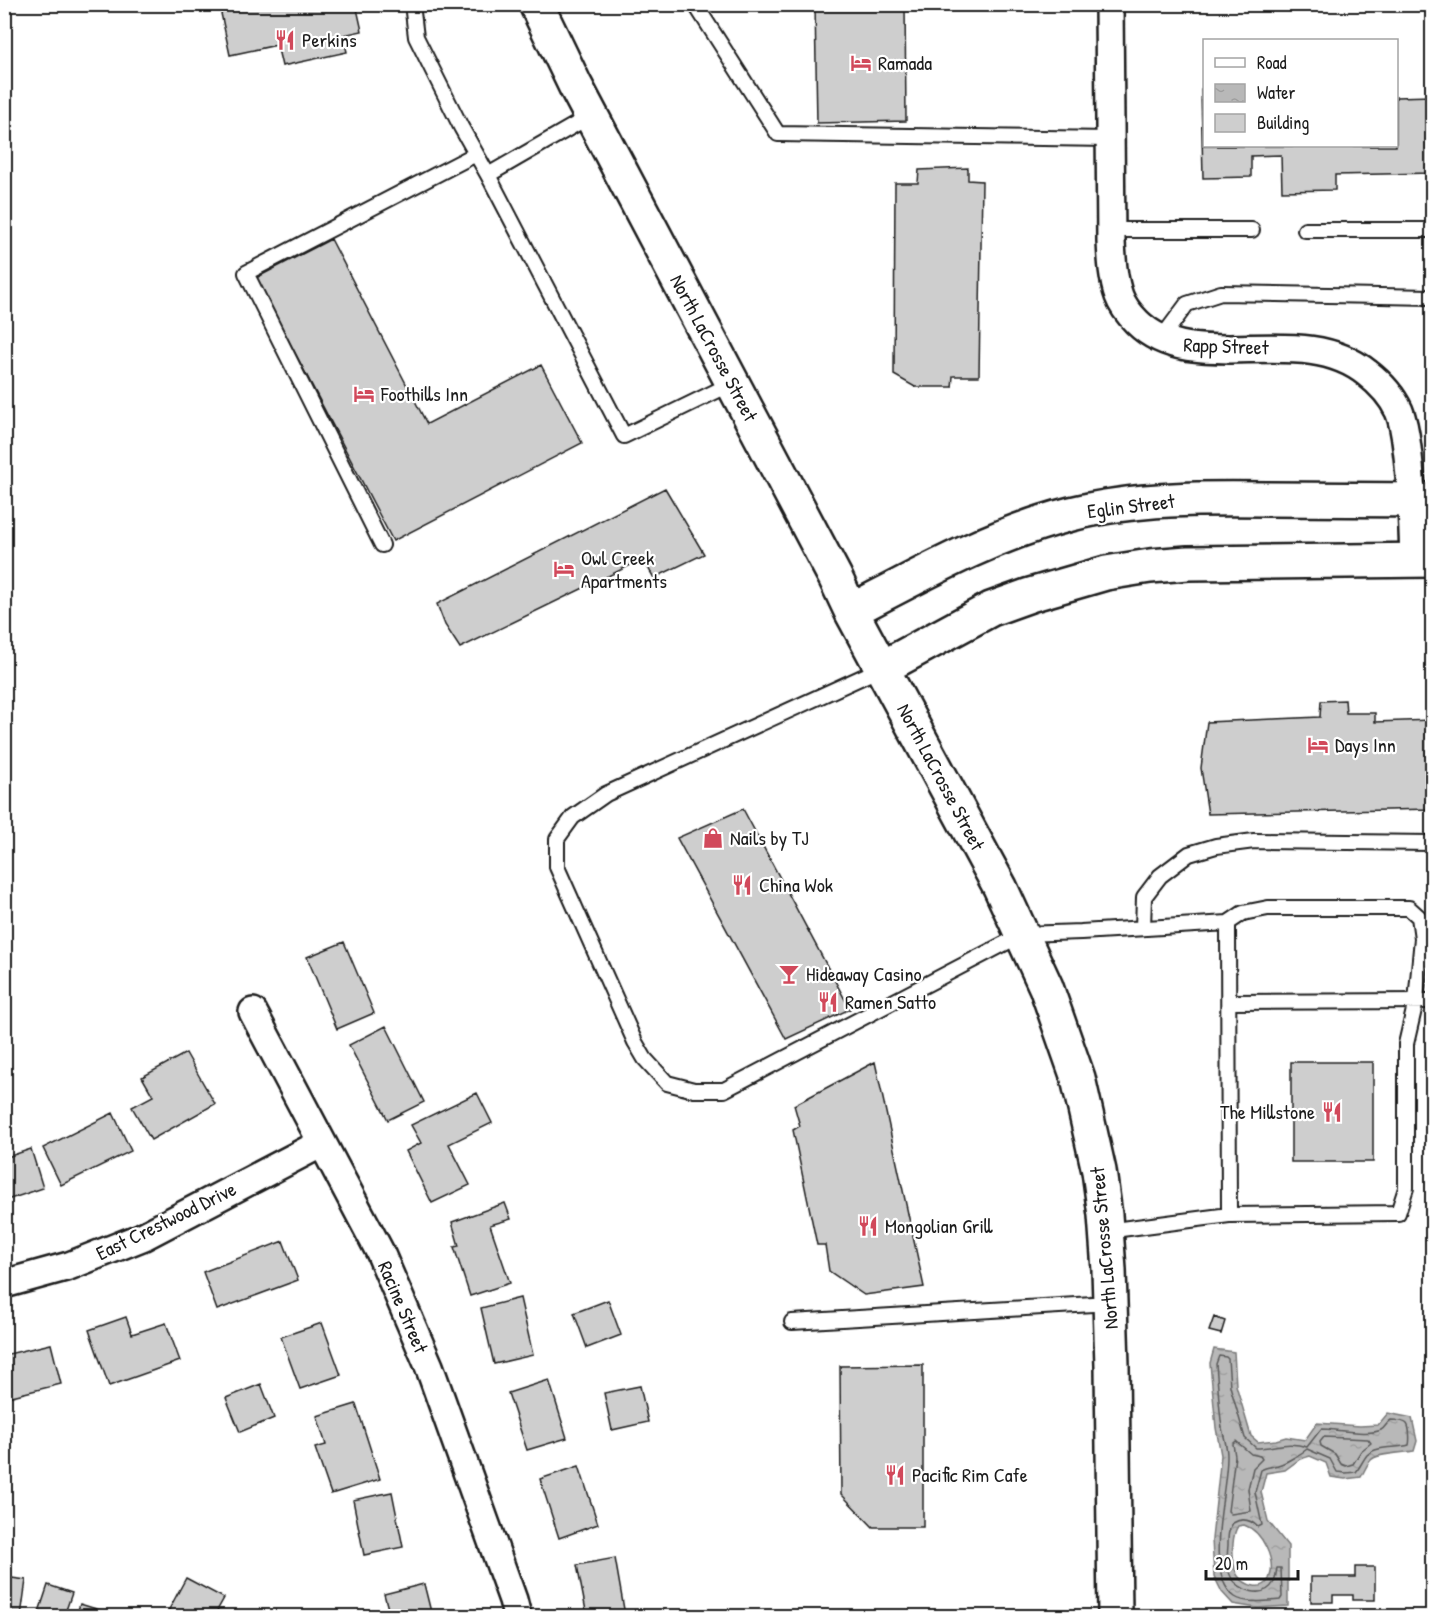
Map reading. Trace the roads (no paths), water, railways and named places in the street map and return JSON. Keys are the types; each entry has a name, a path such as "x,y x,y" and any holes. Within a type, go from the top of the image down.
{"main road":[{"name":"North LaCrosse Street","path":"536,4 575,85 851,611 1000,888 1046,987 1078,1078 1099,1171 1106,1231 1112,1366 1115,1617"},
{"name":"Eglin Street","path":"851,611 925,573 1020,529 1072,514 1121,504 1224,498 1422,500"},
{"path":"882,668 991,609 1106,573 1188,563 1423,560"}],"street":[{"name":"Rapp Street","path":"1110,4 1110,230 1113,275 1119,297 1128,313 1144,329 1161,339 1181,346 1301,348 1342,357 1360,367 1387,392 1399,411 1405,429 1422,500 1423,560"},
{"name":"Racine Street","path":"252,1012 380,1252 429,1366 518,1617"},
{"name":"East Crestwood Drive","path":"4,1284 69,1266 142,1237 322,1143"}],"lane":[{"path":"412,4 416,37 624,436 733,383"},
{"path":"695,4 778,134 1110,139"},
{"path":"488,175 592,116"},
{"path":"382,545 246,273 476,154"},
{"path":"1110,230 1252,230"},
{"path":"1305,230 1432,230"},
{"path":"1161,339 1186,304 1221,293 1432,297"},
{"path":"882,668 606,794 573,817 557,839 557,867 635,1042 645,1059 667,1083 694,1090 724,1090 1023,934 1228,922 1243,913 1268,908 1409,908 1419,917 1422,938 1416,1001 1406,1044 1406,1188 1398,1213 1229,1215 1106,1231"},
{"path":"1143,928 1144,897 1160,876 1189,854 1216,846 1254,841 1432,843"},
{"path":"1228,922 1229,1215"},
{"path":"1229,1002 1432,1001"},
{"path":"792,1322 1110,1304"}],"water":[{"path":"1214,1349 1234,1352 1236,1385 1251,1436 1258,1442 1286,1437 1305,1440 1317,1423 1378,1425 1388,1413 1412,1418 1417,1441 1414,1451 1374,1458 1361,1477 1345,1479 1331,1477 1326,1463 1310,1456 1300,1459 1285,1470 1266,1473 1261,1492 1268,1521 1288,1546 1288,1606 1257,1608 1233,1604 1222,1592 1214,1576 1212,1539 1221,1455 1210,1363","holes":["1244,1525 1251,1528 1266,1547 1271,1564 1269,1579 1262,1586 1253,1586 1244,1582 1238,1576 1233,1559 1234,1539 1238,1526"]}],"place":[{"name":"Perkins","path":"285,40"},
{"name":"Ramada","path":"861,63"},
{"name":"Foothills Inn","path":"364,394"},
{"name":"Owl Creek Apartments","path":"564,569"},
{"name":"Days Inn","path":"1318,745"},
{"name":"Nails by TJ","path":"713,838"},
{"name":"China Wok","path":"742,885"},
{"name":"Hideaway Casino","path":"789,974"},
{"name":"Ramen Satto","path":"828,1002"},
{"name":"The Millstone","path":"1332,1112"},
{"name":"Mongolian Grill","path":"868,1226"},
{"name":"Pacific Rim Cafe","path":"895,1475"}]}
